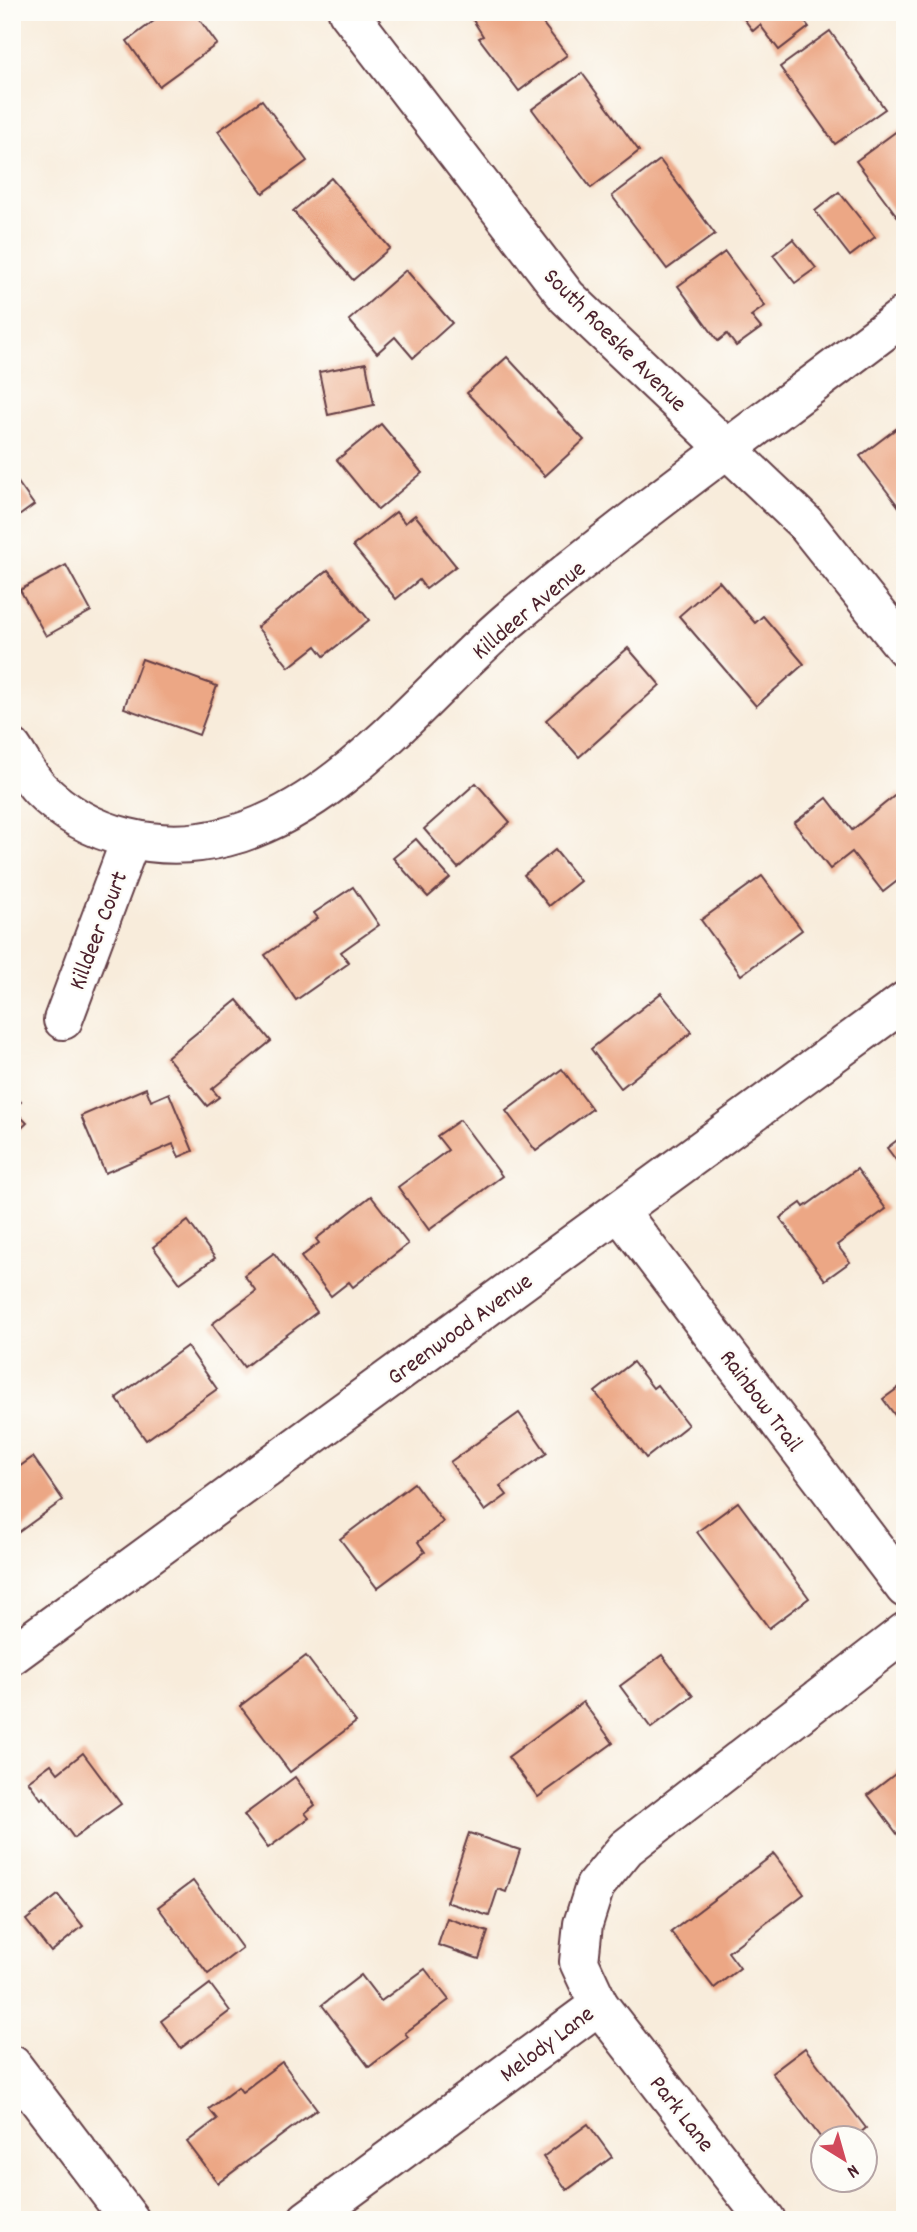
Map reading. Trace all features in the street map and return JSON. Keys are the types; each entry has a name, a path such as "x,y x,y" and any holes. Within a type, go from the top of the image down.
{"street":[{"name":"South Roeske Avenue","path":"348,12 567,297 805,523 905,648"},
{"name":"Killdeer Avenue","path":"12,748 40,789 82,822 130,841 176,844 226,837 268,821 332,785 514,616 905,316"},
{"name":"Killdeer Court","path":"63,1020 130,841"},
{"name":"Greenwood Avenue","path":"12,1655 905,1001"},
{"name":"Rainbow Trail","path":"618,1211 905,1588"},
{"name":"Melody Lane","path":"307,2220 599,2005 579,1962 583,1924 596,1886 626,1849 905,1632"},
{"name":"Park Lane","path":"599,2005 766,2220"},
{"path":"12,2065 130,2220"}],"building":[{"path":"166,12 194,12 217,44 159,86 127,41"},
{"path":"468,12 534,12 567,55 519,91 479,38 483,36"},
{"path":"739,12 797,12 809,27 779,50 760,25 753,31"},
{"path":"830,31 885,109 835,144 780,67"},
{"path":"582,73 639,151 591,188 532,109"},
{"path":"262,100 307,161 263,193 218,131"},
{"path":"905,125 905,217 900,220 856,161"},
{"path":"660,160 715,234 667,269 612,196"},
{"path":"331,178 390,248 353,280 293,211"},
{"path":"839,192 875,237 850,256 815,211"},
{"path":"793,239 816,268 795,283 773,255"},
{"path":"725,252 765,306 751,316 761,328 736,346 727,334 718,341 678,286"},
{"path":"406,270 452,323 413,358 395,337 377,353 349,320"},
{"path":"507,357 584,440 545,476 467,393"},
{"path":"366,363 374,405 328,415 319,372"},
{"path":"905,422 905,509 902,511 860,456"},
{"path":"381,424 422,473 378,510 337,460"},
{"path":"12,474 34,505 12,521"},
{"path":"396,512 405,523 415,515 456,566 426,589 419,580 396,599 353,546"},
{"path":"66,565 91,611 46,636 20,590"},
{"path":"328,570 369,620 324,656 316,646 289,667 257,627"},
{"path":"719,581 755,623 763,616 804,664 756,706 679,616"},
{"path":"628,648 660,685 579,757 546,720"},
{"path":"142,659 217,686 199,735 124,708"},
{"path":"476,783 510,822 458,868 424,829"},
{"path":"898,793 905,802 905,875 883,892 852,852 830,869 794,823 827,798 852,830"},
{"path":"416,839 450,878 428,897 393,858"},
{"path":"555,850 580,881 549,906 524,875"},
{"path":"762,876 802,930 741,975 701,920"},
{"path":"353,887 379,925 341,952 349,963 296,1000 265,955 318,918 314,913"},
{"path":"661,993 692,1032 621,1088 591,1049"},
{"path":"237,1000 271,1041 212,1089 219,1097 207,1106 167,1057"},
{"path":"562,1069 592,1109 536,1151 506,1111"},
{"path":"146,1088 151,1101 169,1093 193,1151 179,1157 173,1144 105,1173 81,1116"},
{"path":"12,1093 21,1102 13,1109 27,1123 12,1137"},
{"path":"460,1120 502,1176 429,1230 398,1187 448,1150 437,1136"},
{"path":"905,1134 905,1172 887,1148"},
{"path":"857,1169 886,1209 837,1245 850,1262 825,1280 780,1218 801,1203 804,1207"},
{"path":"371,1196 408,1244 353,1287 349,1282 331,1296 301,1257 319,1243 316,1239"},
{"path":"188,1221 215,1258 180,1283 153,1247"},
{"path":"274,1253 317,1312 244,1367 212,1324 256,1291 244,1275"},
{"path":"187,1346 217,1389 146,1440 116,1398"},
{"path":"633,1362 653,1388 657,1385 688,1425 646,1458 595,1392"},
{"path":"905,1383 905,1429 883,1399"},
{"path":"519,1413 547,1453 500,1486 507,1495 485,1511 450,1462"},
{"path":"33,1457 63,1500 12,1537 12,1472"},
{"path":"414,1483 443,1522 418,1542 425,1552 377,1588 340,1539"},
{"path":"738,1502 809,1598 769,1628 697,1532"},
{"path":"662,1655 693,1696 651,1728 620,1686"},
{"path":"306,1656 356,1722 290,1772 240,1706"},
{"path":"583,1702 613,1743 538,1797 508,1757"},
{"path":"83,1753 121,1804 74,1838 44,1797 41,1799 28,1781 51,1764 58,1773"},
{"path":"899,1771 905,1778 905,1829 898,1835 868,1795"},
{"path":"295,1777 315,1805 305,1813 309,1818 268,1848 244,1815"},
{"path":"469,1833 520,1850 506,1892 498,1889 489,1916 446,1902"},
{"path":"774,1854 804,1894 728,1952 740,1968 714,1988 671,1932"},
{"path":"193,1881 242,1948 208,1974 158,1907"},
{"path":"58,1895 83,1926 51,1952 26,1920"},
{"path":"447,1918 488,1932 479,1959 438,1945"},
{"path":"425,1969 449,2000 405,2033 408,2037 369,2067 322,2005 361,1975 381,2001"},
{"path":"210,1984 230,2011 181,2048 161,2021"},
{"path":"805,2048 863,2124 810,2124 772,2073"},
{"path":"282,2062 317,2109 218,2183 187,2142 217,2119 209,2109 238,2087 242,2092"},
{"path":"588,2124 612,2157 567,2190 543,2157"}]}
